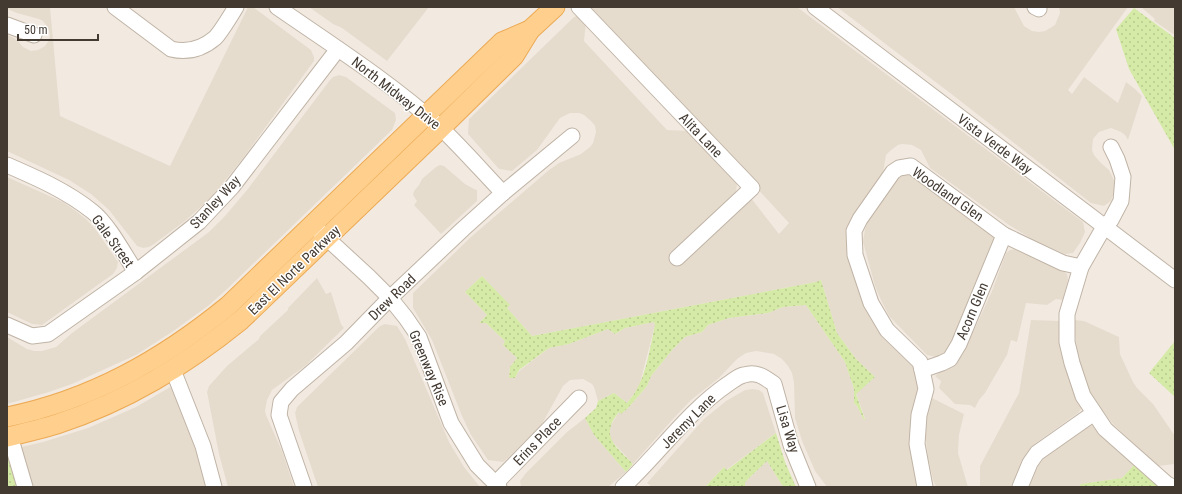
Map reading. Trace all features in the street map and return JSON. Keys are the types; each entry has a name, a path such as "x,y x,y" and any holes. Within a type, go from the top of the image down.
{"main road":[{"name":"East El Norte Parkway","path":"8,437 57,424 102,407 142,388 173,370 211,344 241,320 441,128 514,56 530,30 555,7"},
{"name":"East El Norte Parkway","path":"7,417 54,405 99,388 140,368 172,349 205,325 228,306 502,42 530,30"}],"street":[{"path":"116,7 171,49 181,51 195,50 215,38 236,7"},
{"name":"North Midway Drive","path":"277,7 338,49 441,128 503,193"},
{"name":"Alita Lane","path":"579,7 752,188 677,258"},
{"name":"Vista Verde Way","path":"815,7 1175,280"},
{"path":"7,25 34,35"},
{"name":"Stanley Way","path":"7,325 32,336 48,334 136,272 199,222 232,187 338,49"},
{"name":"Drew Road","path":"304,487 279,415 281,402 292,389 346,343 390,298 463,229 503,193 572,136"},
{"path":"1111,148 1117,159 1122,177 1121,201 1111,220 1104,227 1081,267 1068,314 1067,342 1083,396 1105,430 1167,484 1173,487"},
{"name":"Gale Street","path":"7,165 58,188 94,212 136,272"},
{"name":"Woodland Glen","path":"925,487 917,444 919,415 926,388 920,362 887,330 871,303 855,254 854,231 860,219 893,172 899,168 911,166 1004,235 1063,263 1081,267"},
{"name":"Greenway Rise","path":"312,225 370,277 406,318 419,337 451,423 477,465 497,486"},
{"name":"Acorn Glen","path":"922,370 950,359 959,344 1004,235"},
{"path":"173,370 203,446 214,487"},
{"name":"Jeremy Lane","path":"623,487 639,472 690,416 712,395 743,375 758,373 762,375"},
{"name":"Lisa Way","path":"762,375 774,384 791,445 808,487"},
{"name":"Erins Place","path":"497,486 579,398"},
{"path":"1020,487 1030,463 1037,453 1094,413"},
{"path":"8,437 25,487"}],"shaded area":[{"path":"7,7 50,7 60,116 170,166 248,7 253,7 311,50 314,61 243,158 212,197 185,221 154,244 143,248 137,246 109,210 91,194 69,180 7,151 7,35 17,40 23,47 31,51 38,50 45,46 50,35 48,28 43,21 17,13 7,9"},
{"path":"309,7 429,7 387,61 342,28 333,24"},
{"path":"589,7 797,7 1083,222 1085,232 1080,243 1073,253 1065,254 1032,239 1009,225 930,168 921,150 912,145 898,145 886,155 883,173 854,214 847,242 907,356 917,372 919,390 911,419 910,445 919,487 827,487 815,471 802,441 795,418 794,383 792,373 782,359 774,354 756,351 746,353 737,359 719,378 691,400 633,464 610,439 609,433 611,425 619,412 628,408 647,386 651,376 685,337 702,332 708,325 729,318 768,313 783,307 806,305 845,362 854,389 854,403 864,420 865,419 856,393 875,377 856,359 837,333 821,280 532,336 507,308 509,305 482,276 465,292 487,315 480,322 486,323 505,341 503,345 517,358 510,367 509,378 515,378 519,371 549,348 569,344 608,329 615,334 625,328 654,322 655,325 639,387 627,403 614,393 598,401 592,384 583,379 570,380 563,386 542,424 508,458 503,462 488,460 471,435 432,340 413,308 413,293 472,236 549,170 559,163 581,154 593,143 596,132 595,126 592,122 584,115 579,113 570,113 560,118 537,150 512,171 499,169 468,134 469,119 574,17 577,16 586,23 584,41 667,130 689,131 733,174 737,184 736,192 671,256 680,265 751,198 779,234 789,223"},
{"path":"837,7 1014,7 1024,26 1032,31 1039,32 1045,31 1055,25 1060,13 1059,7 1128,7 1068,90 1072,94 1084,77 1118,103 1126,82 1142,96 1128,140 1121,132 1111,128 1099,132 1093,139 1092,150 1094,155 1109,170 1115,182 1115,189 1111,201 1104,206 1091,203"},
{"path":"1141,7 1175,7 1175,34 1154,21 1155,19"},
{"path":"339,75 346,77 395,113 396,120 392,130 226,290 208,306 172,332 136,355 72,384 7,404 7,337 27,349 34,351 42,351 56,347 72,333 209,232 247,190 330,80"},
{"path":"440,165 444,166 465,184 477,190 477,201 441,234 414,205 417,201 413,195 422,179"},
{"path":"907,173 995,236 952,343 945,353 936,357 927,355 889,316 875,286 863,242 865,229 870,217 901,175"},
{"path":"7,177 63,202 77,212 96,230 118,262 117,268 113,274 42,325 32,324 7,312"},
{"path":"1015,249 1062,270 1067,274 1068,280 1063,300 1056,299 1047,305 1026,303 1017,342 1011,340 1007,355 975,408 970,405 955,404 939,388 941,381 935,376 940,371 954,365 963,354 992,291 1006,253"},
{"path":"317,278 326,294 331,292 341,324 344,328 305,366 272,390 267,400 265,411 282,451 294,487 228,487 219,454 207,392 209,386 227,366 259,339 260,336 288,310 288,308"},
{"path":"1031,320 1061,321 1081,409 1078,413 1036,443 1025,458 1011,487 980,487 980,466 1019,393"},
{"path":"1075,320 1084,321 1119,337 1120,354 1133,382 1153,404 1175,436 1175,464 1158,466 1113,424 1096,402 1088,387 1078,358"},
{"path":"385,324 397,326 405,339 449,442 464,467 480,487 318,487 299,431 295,413 297,407 380,326"},
{"path":"184,379 220,487 20,487 8,450 43,442 88,428 136,407"},
{"path":"745,390 759,390 763,393 776,433 726,470 724,467 705,487 652,487 647,483 704,419 726,401"},
{"path":"932,398 964,414 959,435 958,453 968,487 936,487 933,480 925,433"},
{"path":"585,418 594,435 626,472 608,487 521,487 520,481 526,473 567,432"},
{"path":"1093,425 1135,464 1122,478 1081,484 1079,487 1028,487 1038,466 1044,458 1087,426"},
{"path":"767,461 782,485 785,487 745,487 745,482"}],"green space":[{"path":"1134,8 1175,38 1175,150 1129,69 1116,29"},
{"path":"482,276 510,305 507,308 532,336 821,280 837,333 856,359 875,377 856,394 865,420 854,403 854,389 845,362 806,305 783,307 768,313 729,318 708,325 702,332 685,337 651,376 647,386 628,408 621,414 619,412 615,417 611,426 611,437 616,447 633,464 626,472 594,435 585,418 596,408 598,401 614,393 627,403 633,395 639,386 649,356 655,325 654,322 625,328 615,334 608,329 569,344 549,348 519,370 515,378 509,378 510,367 517,358 503,345 505,341 486,323 479,323 487,315 465,292"},
{"path":"1175,341 1175,397 1149,373"},
{"path":"776,433 785,462 796,487 785,487 782,485 767,461 745,482 745,487 705,487 724,467 727,470"},
{"path":"7,450 20,487 7,487"},
{"path":"1135,464 1162,487 1079,487 1081,484 1122,478"}]}
